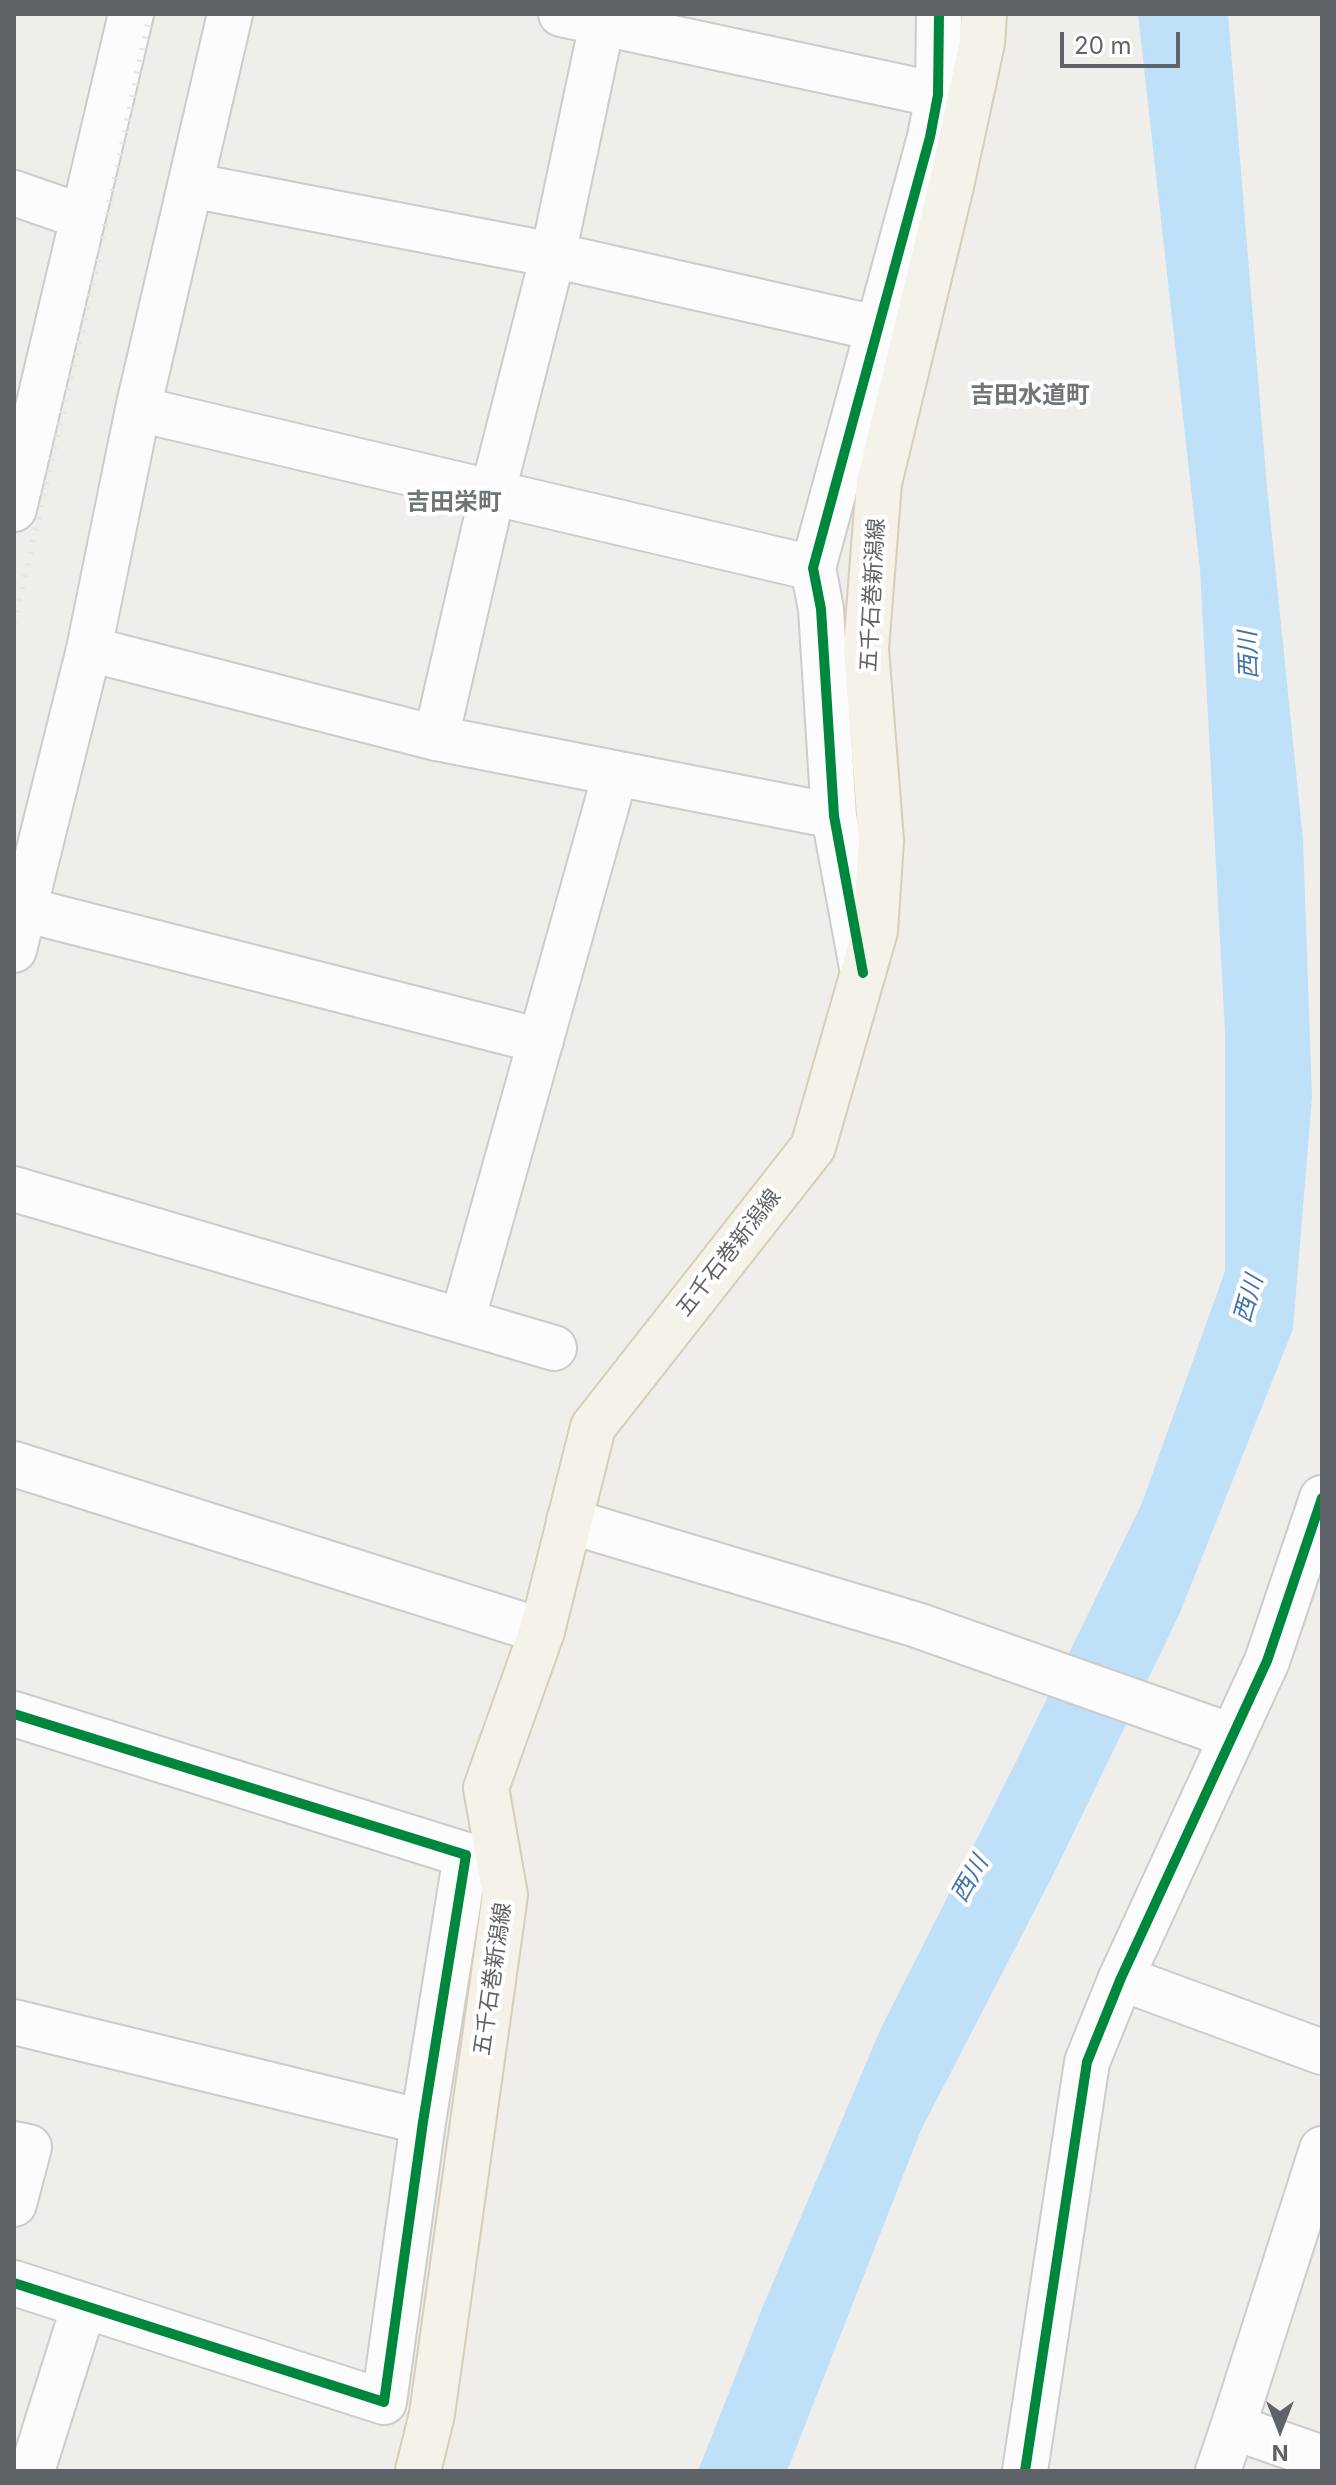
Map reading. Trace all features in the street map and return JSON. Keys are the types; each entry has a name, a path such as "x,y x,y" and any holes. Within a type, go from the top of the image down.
{"main road":[{"name":"五千石巻新潟線","path":"418,2471 432,2414 505,1895 486,1788 542,1631 593,1427 813,1147 875,931 881,841 866,649 879,483 951,186 982,43 984,14"}],"street":[{"path":"14,509 22,443 83,217 131,14"},
{"path":"230,14 138,409 89,649 19,929 541,1041"},
{"path":"863,973 834,816 821,609 813,568 930,137 938,95 939,14"},
{"path":"436,738 493,491 553,255 589,17 938,95"},
{"path":"190,185 553,255 880,329"},
{"path":"14,193 83,217"},
{"path":"138,409 813,568"},
{"path":"89,649 436,738 834,816"},
{"path":"462,1321 615,775"},
{"path":"14,1189 554,1348"},
{"path":"14,1464 542,1631"},
{"path":"1025,2471 1087,2062 1212,1729 1267,1661 1322,1498"},
{"path":"569,1521 917,1625 1212,1729"},
{"path":"14,1714 466,1855 423,2122 384,2402 14,2283"},
{"path":"1121,1978 1322,2052"},
{"path":"14,2022 423,2122"},
{"path":"14,2144 29,2147 14,2204"},
{"path":"1322,2149 1225,2459 1322,2458"},
{"path":"32,2471 84,2306"}],"water":[{"name":"西川","path":"1138,14 1228,14 1267,487 1303,840 1312,1097 1293,1329 1179,1615 1054,1873 921,2130 787,2471 698,2471 763,2306 881,2028 1017,1760 1142,1503 1225,1271 1225,1032 1200,569"}],"railway":[{"path":"14,624 95,273 150,14"}],"cycle path":[{"path":"863,973 834,816 821,609 813,568 930,137 938,95 939,14"},
{"path":"1025,2471 1087,2062 1121,1978 1267,1661 1322,1498"},
{"path":"14,1714 466,1855 423,2122 384,2402 14,2283"}],"district":[{"name":"吉田水道町","path":"1030,396"},
{"name":"吉田栄町","path":"454,503"}]}
